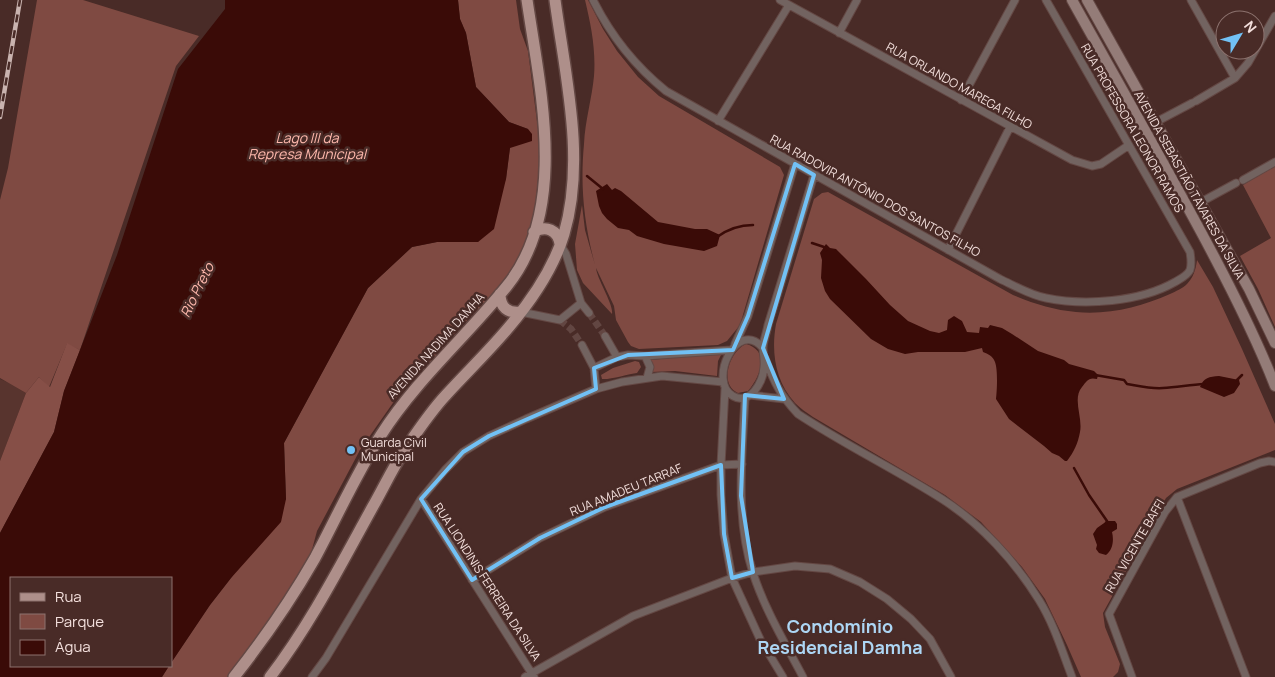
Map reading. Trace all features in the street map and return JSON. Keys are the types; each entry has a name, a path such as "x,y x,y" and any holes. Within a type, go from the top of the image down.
{"main road":[{"name":"AVENIDA NADIMA DAMHA","path":"234,677 257,648 294,594 371,452 395,413 500,294 522,263 534,232 543,195 545,167 544,118 528,0"},
{"path":"270,677 314,612 404,452 430,414 485,356 521,312 536,289 560,244 571,200 573,144 572,119 555,0"},
{"name":"AVENIDA SEBASTIÃO TAVARES DA SILVA","path":"1072,0 1237,300 1260,347 1275,386"},
{"name":"AVENIDA SEBASTIÃO TAVARES DA SILVA","path":"1087,0 1251,293 1275,343"},
{"path":"1098,47 1102,48 1110,41"},
{"path":"534,232 543,228 551,230 559,237 560,244"},
{"path":"1237,300 1251,293"},
{"path":"500,294 501,303 506,309 513,312 521,312"}],"street":[{"name":"RUA RADOVIR ANTÔNIO DOS SANTOS FILHO","path":"593,0 625,51 654,81 680,100 1000,279 1023,290 1046,298 1074,301 1116,300 1154,291 1183,277 1190,269"},
{"name":"RUA ORLANDO MAREGA FILHO","path":"780,0 1072,160 1092,166 1101,164 1129,145"},
{"path":"840,33 857,0"},
{"path":"962,100 1016,0"},
{"name":"RUA PROFESSORA LEONOR RAMOS","path":"1046,0 1190,252 1192,261 1190,269"},
{"path":"1191,0 1235,78"},
{"path":"718,122 789,5"},
{"path":"1156,122 1235,78 1248,63 1275,16"},
{"path":"948,250 1010,127"},
{"path":"1201,202 1275,162"},
{"path":"783,677 760,639 732,578 724,534 721,465 724,366 748,316 795,164"},
{"path":"814,175 768,325 763,348 772,376 784,399 798,414 943,500 978,527 1004,554 1040,600 1072,677"},
{"path":"560,244 566,254 581,303 588,313"},
{"path":"521,312 560,320 581,303"},
{"path":"605,336 618,357"},
{"path":"594,368 618,357 628,355 645,356 733,348 746,340 753,340 763,348"},
{"path":"582,345 594,368 596,389"},
{"path":"645,356 650,367 647,378"},
{"path":"765,358 762,380 747,397 741,496 745,533 753,572 778,634 803,677"},
{"path":"312,677 326,658 421,500 445,470 463,452 489,436 596,389 622,382 662,376 724,385 731,395 741,398 784,399"},
{"name":"RUA VICENTE BAFFI","path":"1130,676 1109,614 1165,512 1177,497 1260,462 1275,462"},
{"name":"RUA AMADEU TARRAF","path":"472,580 540,538 605,507 721,465 742,464"},
{"path":"1177,497 1246,677"},
{"name":"RUA LIONDINIS FERREIRA DA SILVA","path":"421,500 533,675"},
{"path":"525,677 533,675 633,616 732,578 753,572 795,566 830,569 860,582 887,599 911,619 930,639 951,677"}],"highlighted area":[{"path":"795,164 814,175 763,348 784,399 745,395 741,496 753,572 732,578 724,534 721,465 605,507 540,538 472,580 421,499 463,452 489,436 596,389 594,368 628,355 733,350 748,316"}],"shaded area":[{"path":"67,343 80,350 64,391 54,432 0,533 0,461 26,393 39,377 50,387"},
{"path":"0,379 26,393 0,461"}],"green space":[{"path":"37,0 83,0 199,36 176,66 80,350 67,344 49,387 39,377 26,393 0,378 0,200 8,168"},
{"path":"458,0 516,0 520,29 528,51 539,137 539,168 535,209 525,245 509,275 483,308 476,311 454,334 450,344 427,368 420,368 402,390 360,450 317,531 310,557 285,601 229,677 162,677 168,667 172,667 172,662 210,605 286,499 284,443 368,288 412,247 437,242 478,242 506,179 510,147 520,144 528,129 509,122 476,87 466,33 460,19"},
{"path":"585,0 588,0 617,51 638,77 659,96 780,167 784,175 740,325 727,341 718,345 639,349 631,346 616,320 614,306 596,268 612,314 583,283 577,270 575,244 582,205 585,230 595,265 588,234 583,190 585,135 594,66 592,38"},
{"path":"1275,166 1275,327 1258,289 1240,256 1271,238 1243,185"},
{"path":"828,192 1013,295 1052,308 1088,313 1113,311 1148,303 1185,286 1193,276 1197,260 1213,287 1275,424 1275,450 1177,489 1166,498 1103,613 1105,627 1120,664 1118,672 1113,677 1081,677 1045,599 1022,567 981,522 945,495 813,417 797,405 788,394 776,366 774,345 776,324 814,199 822,193"},
{"path":"746,344 754,347 759,352 761,365 756,379 748,391 738,393 732,389 729,383 728,368 735,353"},
{"path":"722,353 718,361 717,376 675,371 651,372 650,360"},
{"path":"635,361 639,362 641,367 637,373 602,379 601,375 613,368"}],"water":[{"name":"Lago III da Represa Municipal","path":"225,0 458,0 460,19 466,33 476,87 509,122 528,129 532,134 532,141 510,148 506,179 494,229 478,242 437,242 412,247 368,288 284,443 286,499 281,522 231,578 210,605 172,662 172,577 10,577 10,667 168,667 162,677 0,677 0,533 54,432 64,391 117,255 178,69 225,9"},
{"path":"607,184 612,190 615,188 621,191 658,222 695,229 707,229 720,235 717,246 704,251 664,244 637,236 629,230 618,228 607,219 599,206 596,191"},
{"path":"826,244 830,248 836,249 908,321 939,333 947,330 948,320 954,316 962,321 967,332 979,333 980,327 988,328 990,325 1002,328 1038,351 1064,360 1069,364 1094,371 1098,375 1097,379 1088,380 1079,392 1080,432 1072,454 1067,461 1052,453 1009,419 996,399 997,375 995,362 992,357 983,352 982,348 965,352 918,352 905,354 888,349 871,339 830,299 825,291 821,278 822,260 820,253"},
{"path":"1219,376 1239,380 1240,384 1234,393 1224,397 1200,387 1207,378"},
{"path":"1107,521 1115,521 1117,529 1112,532 1112,545 1106,555 1099,553 1096,549 1097,545 1093,534 1097,528"}],"waterway":[{"path":"587,176 603,189"},
{"path":"717,237 734,228 753,225"},
{"path":"812,243 824,247 826,250"},
{"path":"1095,375 1124,380 1127,384 1154,388 1204,384"},
{"path":"1237,380 1242,375"},
{"path":"1074,468 1089,495 1107,521 1106,523"}],"tunnel":[{"path":"589,313 605,336"},
{"path":"560,320 571,329 582,345"}],"railway":[{"path":"0,117 20,0"}],"place":[{"name":"Guarda Civil Municipal","path":"351,450"}],"district":[{"name":"Condomínio Residencial Damha","path":"840,638"}],"water label":[{"name":"Rio Preto","path":"197,290"}]}
